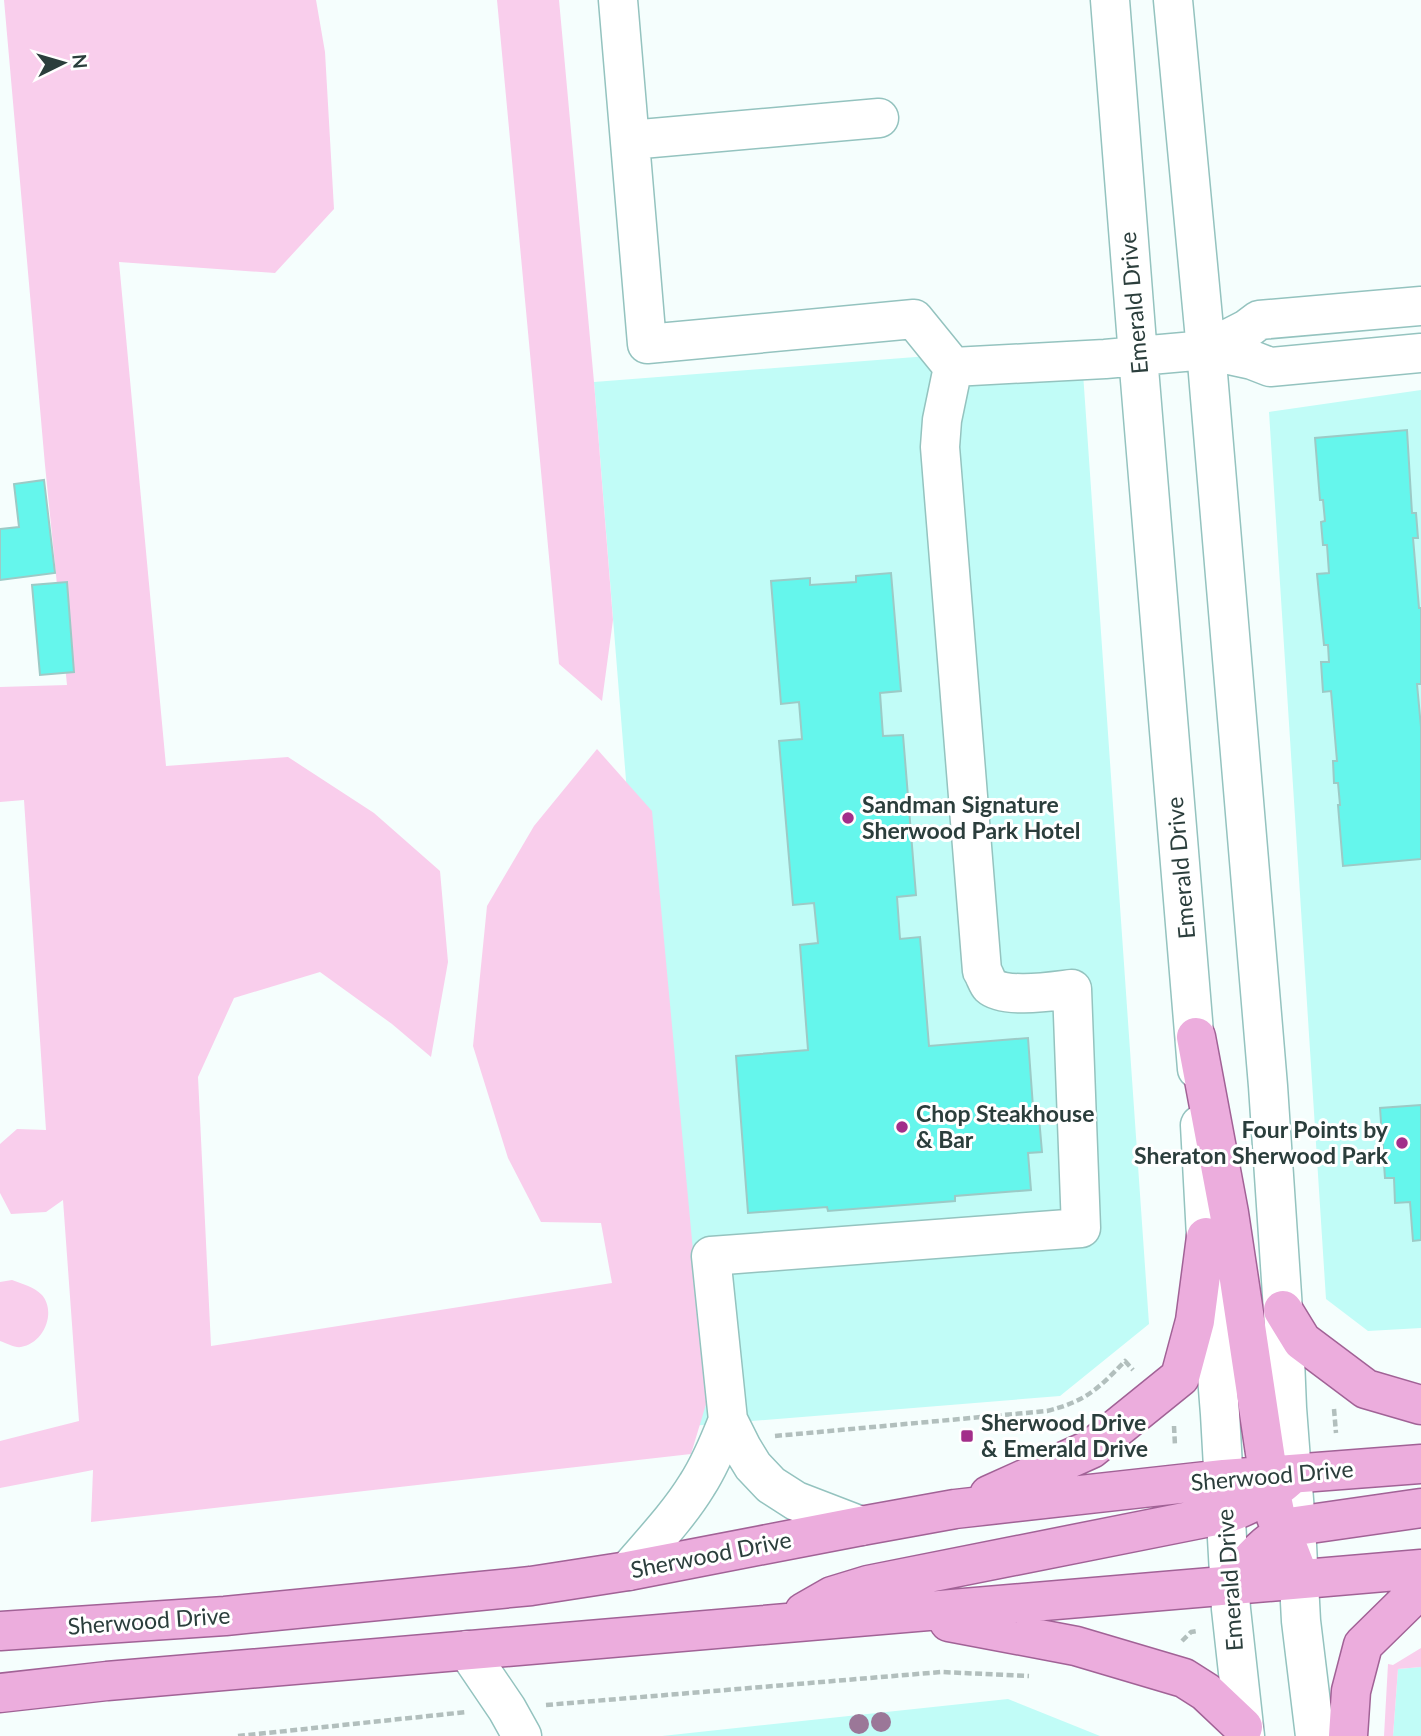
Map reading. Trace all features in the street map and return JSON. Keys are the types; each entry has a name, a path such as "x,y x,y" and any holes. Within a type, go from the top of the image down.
{"main road":[{"path":"1196,1037 1277,1481"},
{"path":"955,1509 1091,1450 1180,1377 1195,1321 1206,1237"},
{"path":"1283,1310 1303,1341 1366,1389 1421,1405"},
{"name":"Sherwood Drive","path":"0,1632 212,1617 531,1586 628,1571 955,1509 1224,1497 1277,1481 1421,1464"},
{"path":"785,1623 832,1596 868,1585 1224,1497"},
{"path":"1229,1586 1267,1544 1289,1529 1421,1508"},
{"path":"1289,1529 1300,1579"},
{"path":"0,1693 107,1681 1421,1569"},
{"path":"1348,1736 1352,1691 1363,1645 1421,1588"},
{"path":"899,1613 1076,1646 1184,1678 1206,1692 1244,1732"},
{"path":"0,1715 107,1681"}],"street":[{"path":"618,0 647,344 914,319 953,367"},
{"name":"Emerald Drive","path":"1110,0 1196,1037 1229,1586 1244,1732"},
{"path":"1173,0 1206,350 1268,1086 1287,1408 1277,1481 1289,1529"},
{"path":"630,140 879,118"},
{"path":"1206,350 1259,320 1421,306"},
{"path":"953,367 1206,350 1252,360 1270,367 1421,353"},
{"path":"862,1526 796,1500 771,1485 752,1466 728,1420 711,1256 1081,1228 1072,989 1020,993 1001,991 990,986 982,971 940,446 942,420 953,367"},
{"path":"628,1571 696,1487 728,1420"},
{"path":"1300,1579 1301,1621 1315,1736"},
{"path":"467,1650 522,1736"}],"path":[{"path":"768,1436 1047,1411 1069,1406 1088,1396 1125,1362 1138,1376"},
{"path":"1334,1402 1336,1433"},
{"path":"1173,1421 1175,1446"},
{"path":"544,1705 941,1672 1033,1677"},
{"path":"238,1736 478,1711"}],"shaded area":[{"path":"4,0 316,0 325,52 334,209 275,273 119,262 166,766 288,757 374,813 440,871 448,962 431,1057 392,1024 320,972 234,998 198,1077 211,1346 612,1283 601,1223 541,1222 508,1158 473,1046 487,906 534,826 597,749 652,811 707,1401 691,1454 91,1522 93,1470 0,1488 0,1441 79,1421 63,1200 46,1212 11,1214 0,1193 0,1144 17,1129 46,1130 24,800 0,802 0,687 67,685"},
{"path":"497,0 559,0 613,620 602,701 559,664"},
{"path":"1081,344 1149,1324 1060,1396 678,1427 594,382"},
{"path":"1421,390 1421,1328 1368,1331 1326,1299 1269,412"},
{"path":"12,1280 39,1292 48,1310 48,1319 41,1334 29,1345 21,1347 0,1341 0,1282"},
{"path":"1421,1648 1421,1667 1398,1669 1393,1736 1384,1736 1388,1664 1393,1665"},
{"path":"1421,1667 1421,1736 1393,1736 1398,1669"},
{"path":"1008,1699 1100,1736 662,1736"}],"building":[{"path":"1407,430 1412,513 1416,513 1418,538 1413,538 1421,608 1421,684 1417,684 1421,727 1421,859 1343,866 1338,783 1334,783 1333,761 1337,761 1331,691 1323,692 1321,662 1329,662 1328,645 1324,645 1317,574 1329,573 1327,545 1323,545 1321,522 1325,521 1323,500 1320,500 1315,438"},
{"path":"44,480 55,573 0,580 0,529 19,527 14,484"},
{"name":"Sandman Signature Sherwood Park Hotel","path":"891,573 901,691 880,693 883,736 903,735 916,895 897,897 900,939 920,937 929,1046 1028,1038 1033,1107 1038,1106 1042,1152 1028,1153 1031,1190 955,1196 955,1201 828,1211 827,1207 748,1213 736,1056 808,1050 800,945 818,943 814,903 793,905 779,741 802,739 799,702 781,704 771,581 810,578 810,585 856,582 856,576"},
{"path":"67,582 74,672 40,675 32,585"},
{"name":"Four Points by Sheraton Sherwood Park","path":"1421,1105 1421,1240 1413,1241 1410,1202 1395,1203 1394,1178 1385,1178 1380,1108"}],"place":[{"name":"Sandman Signature Sherwood Park Hotel","path":"848,818"},
{"name":"Chop Steakhouse & Bar","path":"902,1127"},
{"name":"Four Points by Sheraton Sherwood Park","path":"1402,1143"},
{"name":"Sherwood Drive & Emerald Drive","path":"967,1436"}]}
